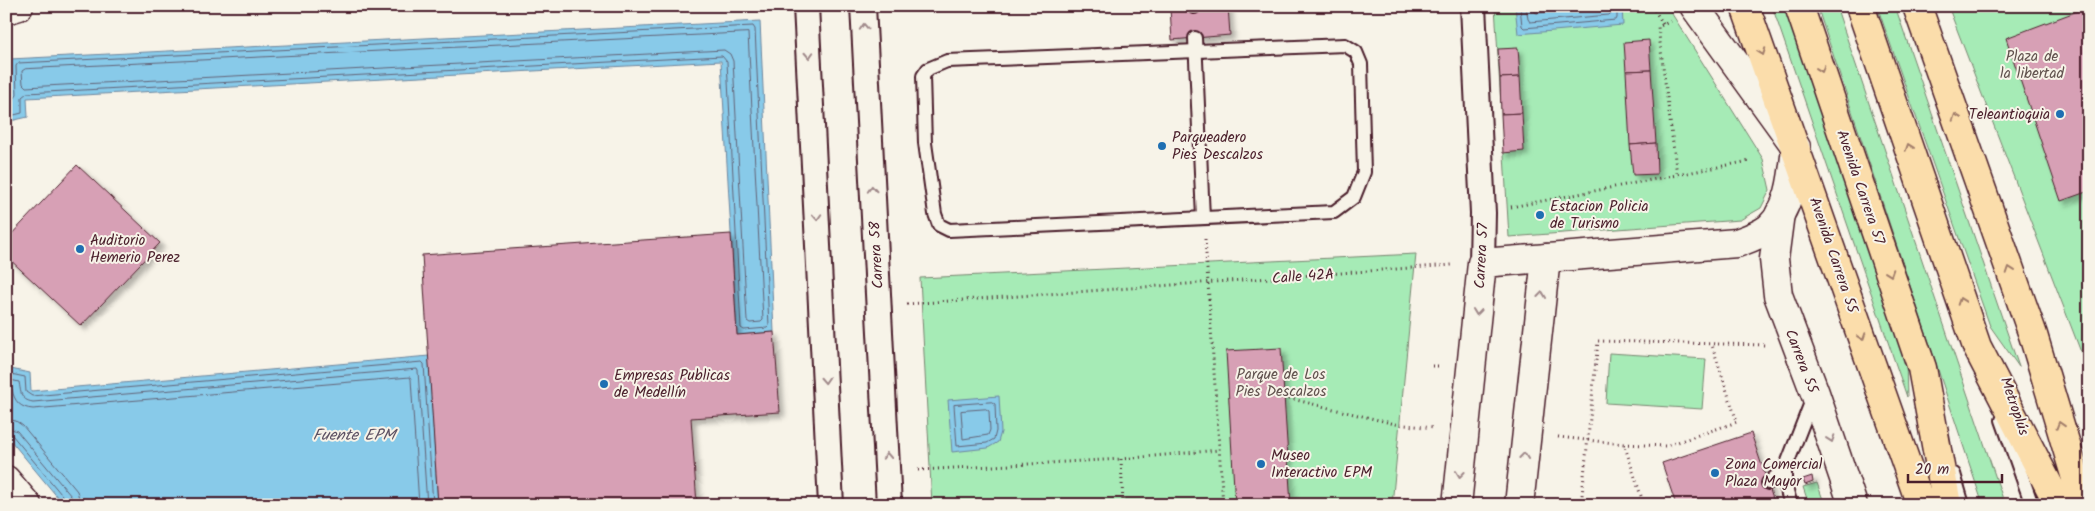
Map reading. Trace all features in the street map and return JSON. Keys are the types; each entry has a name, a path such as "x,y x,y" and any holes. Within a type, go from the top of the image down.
{"main road":[{"name":"Avenida Carrera 55","path":"1745,6 1921,505"},
{"name":"Avenida Carrera 57","path":"1800,6 1922,368"},
{"path":"1860,6 1977,347 2059,505"},
{"path":"1917,6 2080,469 2084,505"},
{"path":"1922,368 1947,505"}],"street":[{"path":"6,10 19,6"},
{"path":"806,6 831,505"},
{"name":"Carrera 58","path":"863,6 889,505"},
{"name":"Carrera 57","path":"1457,505 1482,264 1483,213 1473,6"},
{"path":"1482,264 1727,244 1756,236 1769,227 1787,200 1793,178 1796,148 1694,6"},
{"name":"Carrera 55","path":"1780,213 1774,259 1778,295 1853,505"},
{"path":"1727,244 1753,259 1764,271 1778,295"},
{"path":"1519,505 1546,258"},
{"path":"6,480 27,505"}],"lane":[{"path":"1195,38 1203,218"},
{"path":"1345,45 1356,52 1361,64 1364,172 1354,196 1334,212 949,230 939,225 935,214 925,142 922,76 928,69 947,61 1196,52 1345,45"},
{"name":"Metroplús","path":"1977,347 2032,505"},
{"path":"1922,368 1963,505"},
{"path":"1792,505 1785,484 1785,469 1814,393"},
{"path":"1768,483 1785,469"}],"path":[{"path":"1652,6 1663,24 1658,27 1676,174"},
{"path":"1483,213 1749,161"},
{"path":"1203,218 1209,283 1222,505"},
{"name":"Calle 42A","path":"879,306 1482,264"},
{"path":"1581,505 1598,341 1769,345"},
{"path":"1558,437 1666,446 1737,422 1712,344"},
{"path":"1284,397 1395,424 1420,426"},
{"path":"1624,444 1644,505"},
{"path":"918,470 1219,450"},
{"path":"1121,458 1123,505"}],"green space":[{"path":"1495,6 1667,6 1763,159 1770,190 1761,208 1740,220 1509,237"},
{"path":"1772,6 1784,6 1906,361 1907,397"},
{"path":"1817,6 1836,6 2005,505 1983,505"},
{"path":"1877,6 1895,6 2019,367 1990,326"},
{"name":"Plaza de la libertad","path":"1948,6 2089,6 2089,373"},
{"name":"Parque de Los Pies Descalzos","path":"1416,254 1392,505 932,505 920,278"},
{"path":"1609,353 1706,359 1702,409 1606,403"},
{"path":"1817,483 1825,505 1809,505 1803,487"}],"water":[{"path":"1515,6 1622,6 1623,25 1518,34"},
{"path":"760,21 774,332 737,335 721,61 27,98 28,117 6,122 6,96 12,94 10,59"},
{"name":"Fuente EPM","path":"429,356 438,505 64,505 6,435 6,368 30,373 31,391"},
{"path":"999,396 1001,432 998,442 988,448 952,452 948,400"}],"building":[{"path":"1228,6 1230,35 1172,40 1170,8"},
{"name":"Teleantioquia","path":"2083,9 2089,26 2089,191 2061,201 2006,38"},
{"path":"1649,40 1651,70 1626,71 1624,42"},
{"path":"1518,48 1520,77 1500,78 1498,49"},
{"path":"1651,70 1656,143 1630,145 1626,71"},
{"path":"1520,77 1522,113 1501,114 1500,78"},
{"path":"1522,113 1524,151 1503,153 1501,114"},
{"path":"1656,143 1657,174 1633,175 1630,145"},
{"name":"Auditorio Hemerio Perez","path":"77,165 160,243 81,326 6,256 6,240"},
{"name":"Empresas Publicas de Medellín","path":"731,234 737,335 774,332 780,412 691,418 697,505 438,505 422,255"},
{"name":"Museo Interactivo EPM","path":"1281,348 1291,505 1235,505 1226,351"},
{"name":"Zona Comercial Plaza Mayor","path":"1751,433 1775,505 1676,505 1662,463"},
{"path":"1812,476 1813,482 1805,485 1803,479"}],"place":[{"name":"Teleantioquia","path":"2060,114"},
{"name":"Parqueadero Pies Descalzos","path":"1162,146"},
{"name":"Estacion Policia de Turismo","path":"1540,215"},
{"name":"Auditorio Hemerio Perez","path":"80,249"},
{"name":"Empresas Publicas de Medellín","path":"604,384"},
{"name":"Museo Interactivo EPM","path":"1261,464"},
{"name":"Zona Comercial Plaza Mayor","path":"1715,473"}]}
